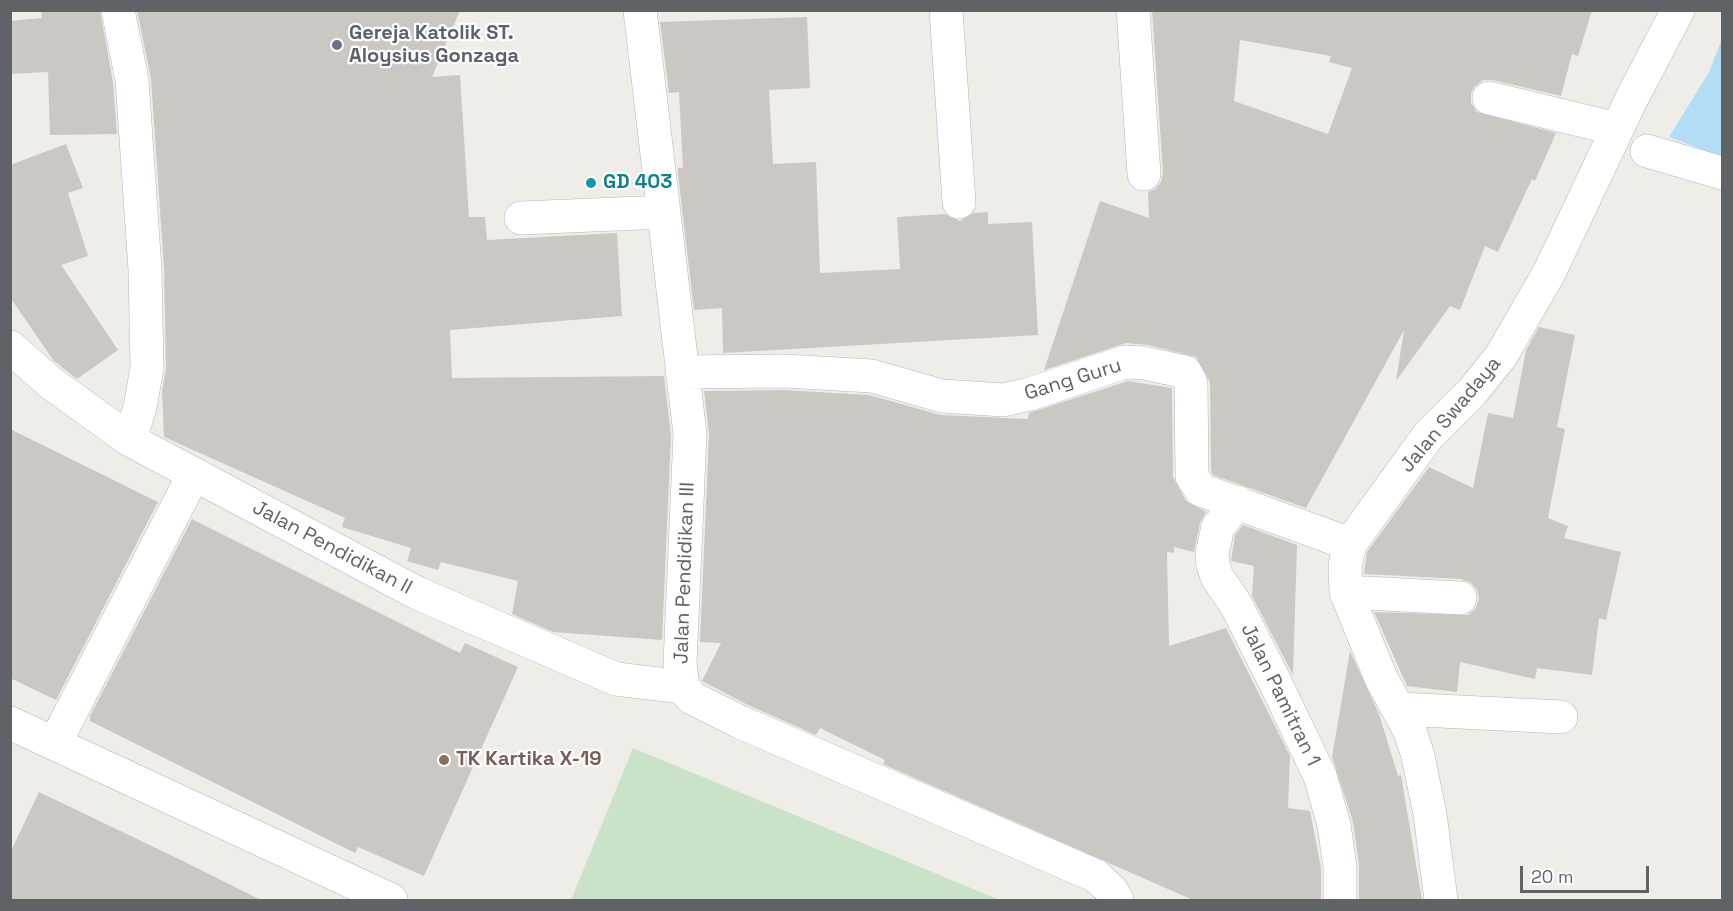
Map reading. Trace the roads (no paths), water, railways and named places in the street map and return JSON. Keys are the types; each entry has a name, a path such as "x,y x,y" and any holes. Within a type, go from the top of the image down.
{"street":[{"path":"118,10 132,81 145,270 147,368 140,407 130,440"},
{"name":"Jalan Pendidikan III","path":"640,10 690,434 680,663 683,687 692,698 740,722 1096,876 1112,891 1117,900"},
{"path":"946,10 959,202"},
{"path":"1132,10 1144,174"},
{"name":"Jalan Swadaya","path":"1441,900 1430,814 1418,756 1400,709 1382,678 1346,591 1345,567 1350,544 1428,436 1473,392 1501,356 1549,273 1617,129 1678,10"},
{"path":"1490,98 1617,129"},
{"path":"1647,151 1722,173"},
{"path":"521,218 664,212"},
{"name":"Jalan Pendidikan II","path":"10,347 43,377 130,440 193,476 417,593 616,679 683,687"},
{"name":"Gang Guru","path":"682,372 784,371 872,376 942,396 1003,400 1030,394 1125,362 1144,363 1185,372 1191,383 1192,476 1202,490 1350,544"},
{"path":"55,743 193,476"},
{"name":"Jalan Pamitran 1","path":"1238,502 1218,527 1212,554 1217,577 1240,614 1320,776 1334,825 1340,867 1340,900"},
{"path":"1346,591 1460,598"},
{"path":"1400,709 1561,717"},
{"path":"10,723 391,900"}],"water":[{"path":"1722,39 1722,157 1669,137 1709,72"}],"place":[{"name":"Gereja Katolik ST. Aloysius Gonzaga","path":"337,45"},
{"name":"GD 403","path":"591,183"},
{"name":"TK Kartika X-19","path":"444,760"}]}
